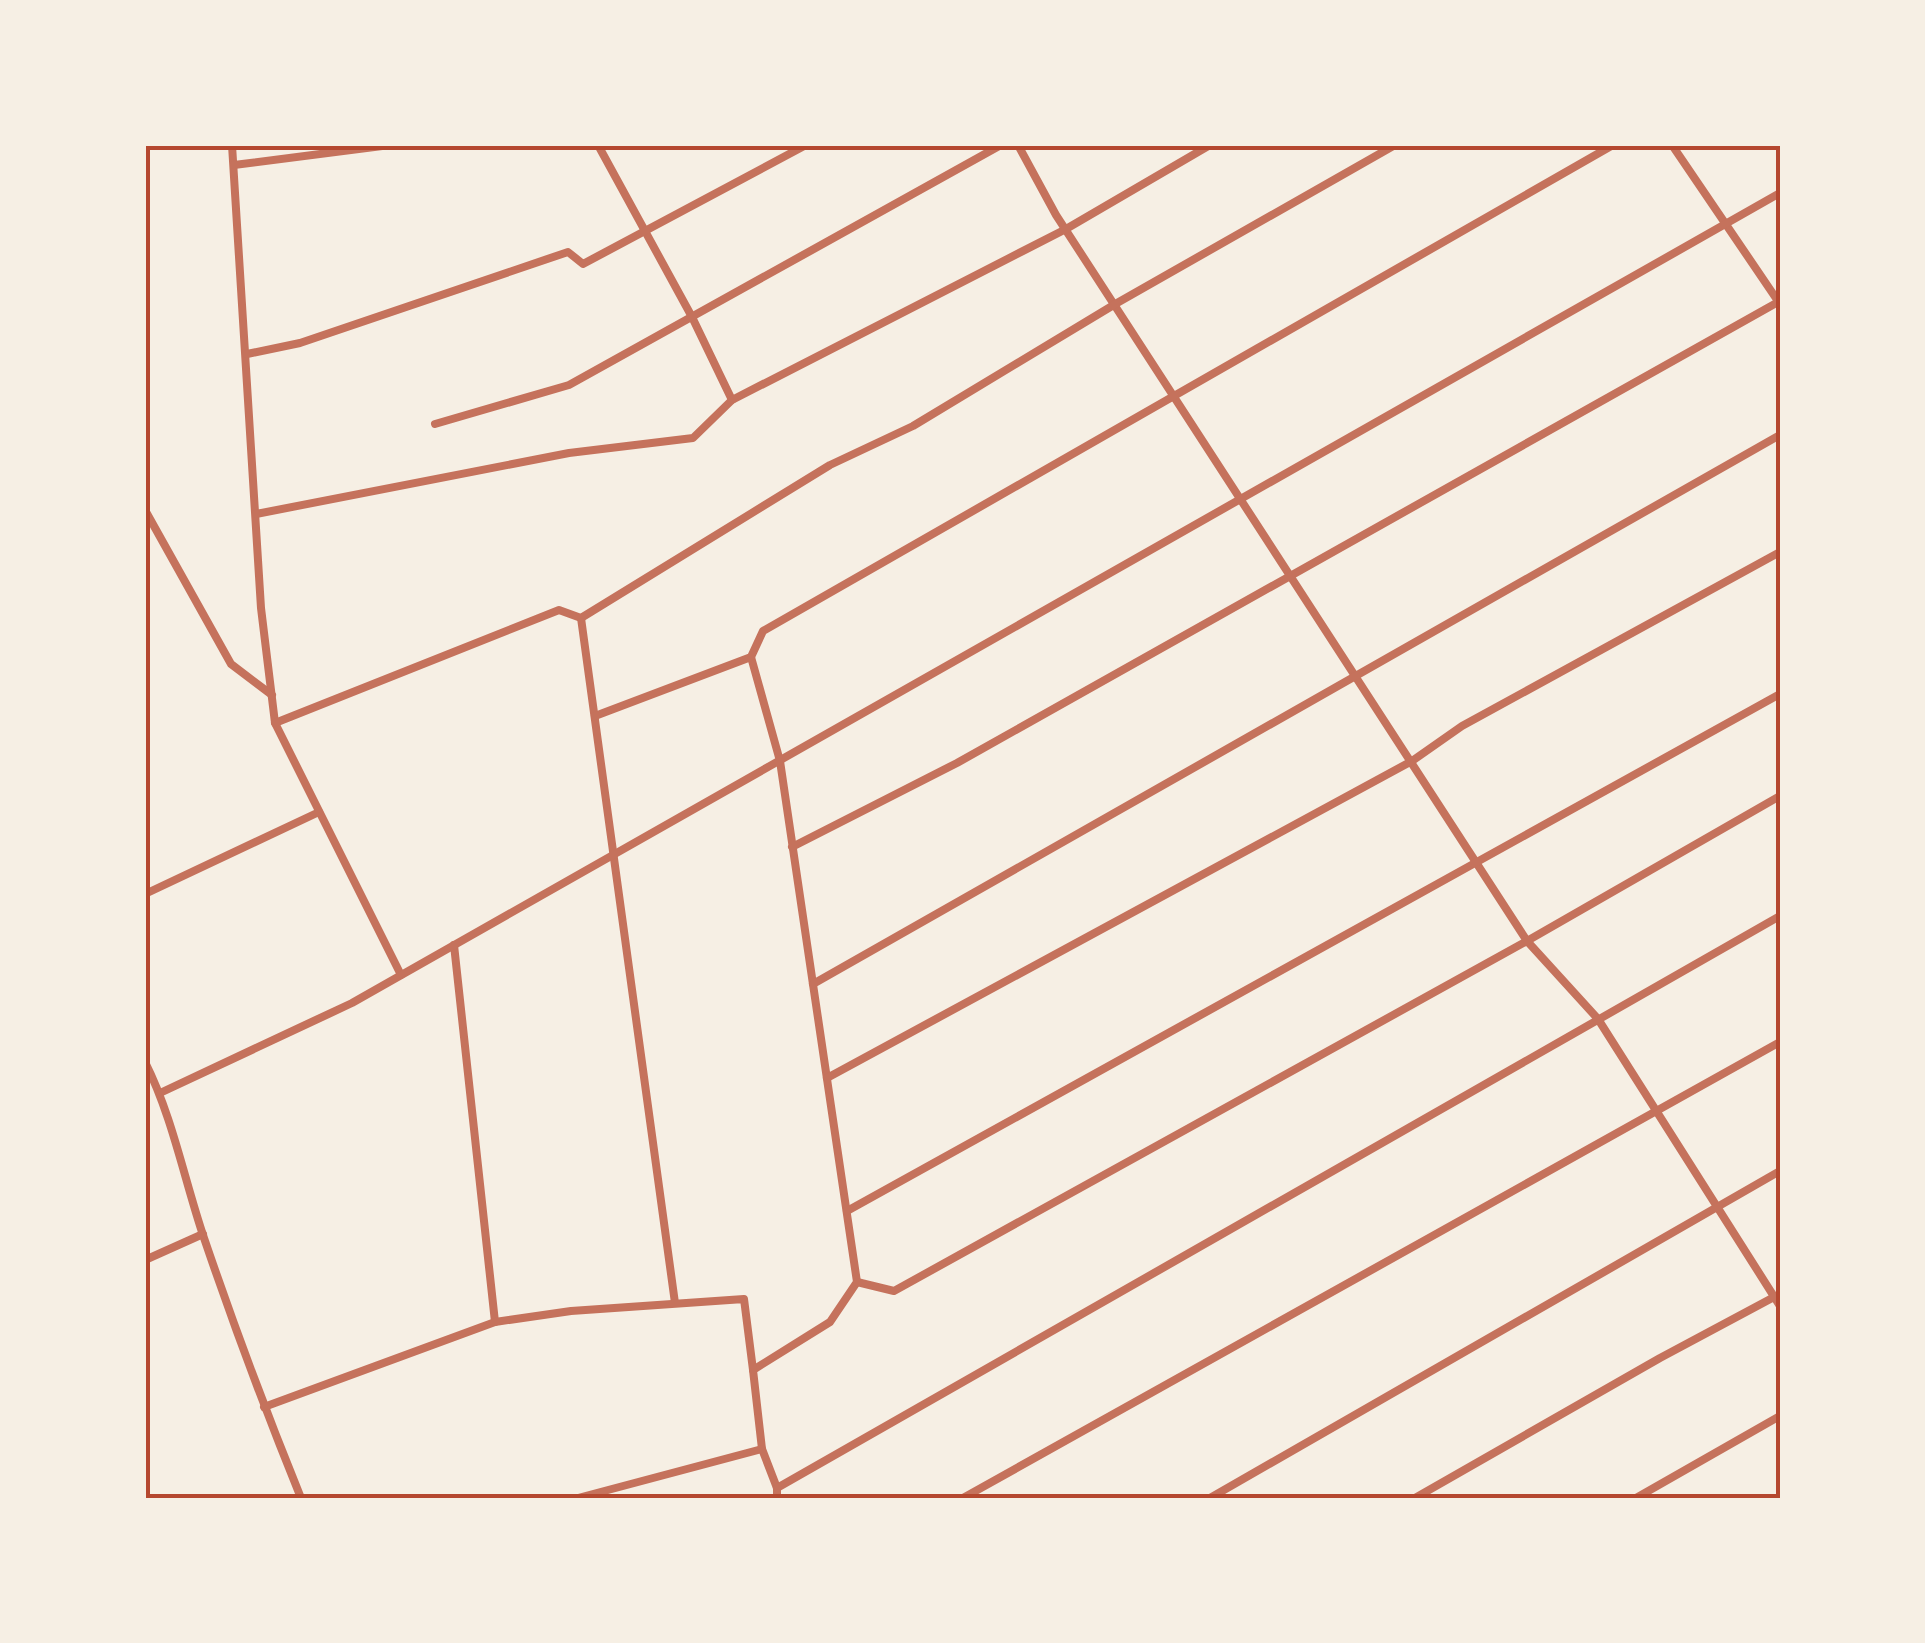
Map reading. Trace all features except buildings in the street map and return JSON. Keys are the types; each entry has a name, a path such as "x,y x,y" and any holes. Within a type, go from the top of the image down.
{"street":[{"path":"232,145 261,608 275,723 401,975"},
{"path":"234,164 390,145"},
{"path":"247,354 300,342 568,252 583,264 806,145"},
{"path":"436,424 569,385 1001,145"},
{"path":"1018,145 1066,229 1527,941 1598,1019 1655,1114 1778,1299 1415,1498"},
{"path":"256,514 569,453 693,438 732,400 1066,229 1210,145"},
{"path":"581,618 830,466 913,426 1394,145"},
{"path":"753,1370 830,1322 858,1282 780,761 752,657 763,631 1613,145"},
{"path":"792,847 957,763 1780,302 1672,145"},
{"path":"600,146 732,400"},
{"path":"160,1093 352,1003 1780,193"},
{"path":"813,984 1780,435"},
{"path":"145,510 231,664 272,695"},
{"path":"827,1078 1412,761 1462,726 1780,552"},
{"path":"275,723 559,610 581,618"},
{"path":"581,618 676,1303"},
{"path":"595,716 752,657"},
{"path":"847,1211 1780,694"},
{"path":"858,1282 894,1291 1527,941 1780,796"},
{"path":"145,894 320,812"},
{"path":"264,1406 496,1322 571,1310 744,1298 762,1449 777,1493 1780,916"},
{"path":"454,946 496,1322"},
{"path":"963,1498 1780,1042"},
{"path":"145,1062 160,1093 202,1234 301,1498"},
{"path":"1210,1498 1780,1171"},
{"path":"145,1260 202,1234"},
{"path":"1636,1498 1780,1416"},
{"path":"578,1498 762,1449"}]}
